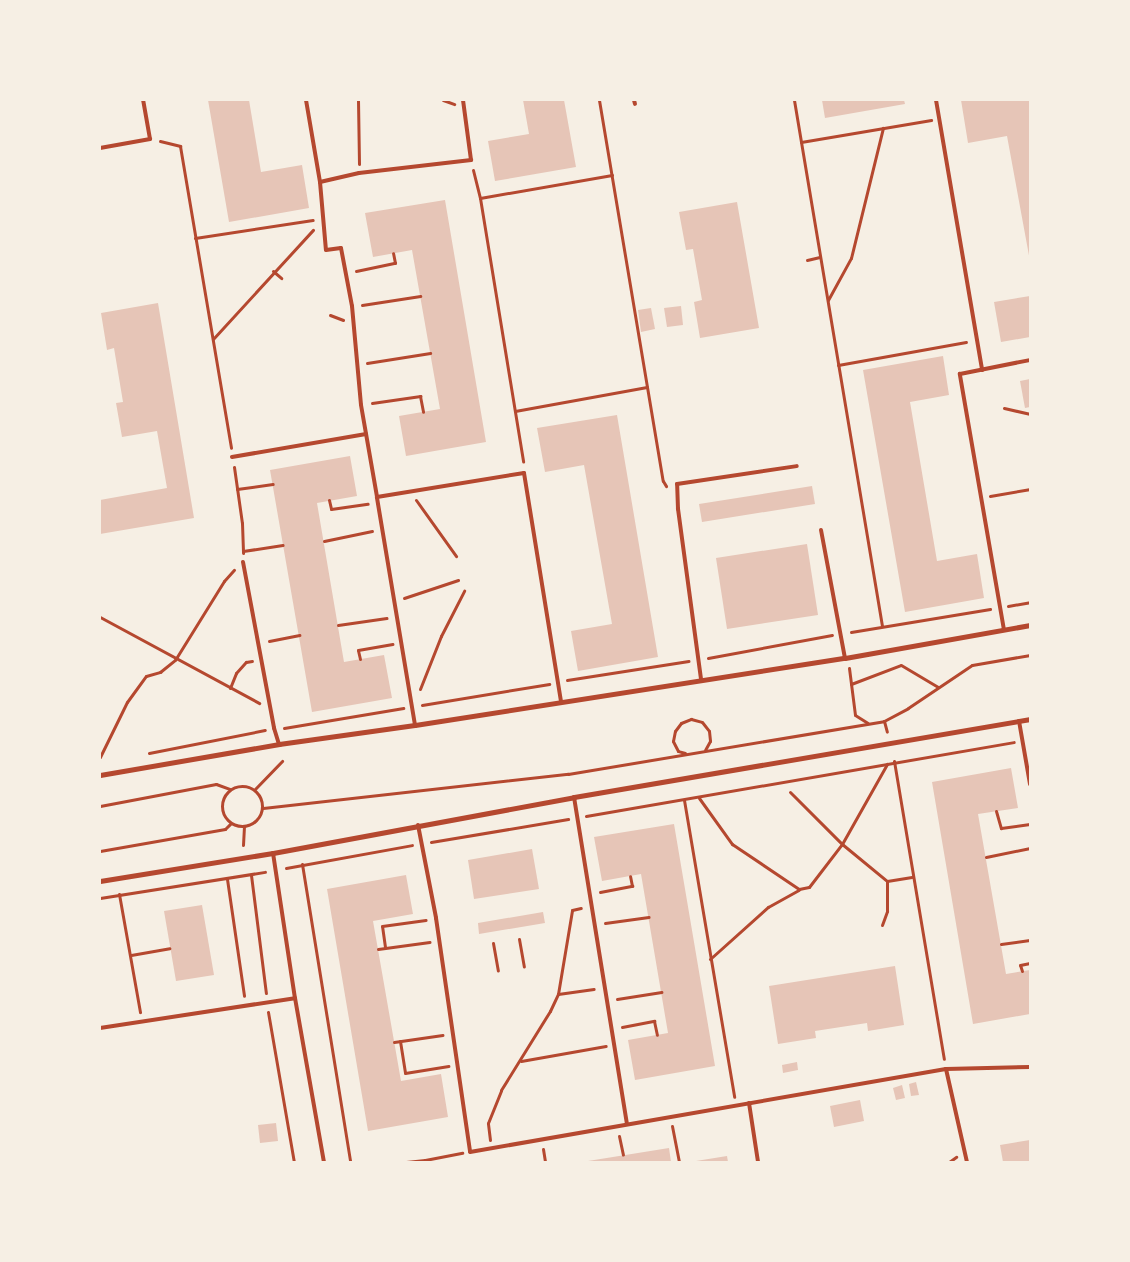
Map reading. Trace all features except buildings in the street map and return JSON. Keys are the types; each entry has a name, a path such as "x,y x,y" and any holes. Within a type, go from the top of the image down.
{"street":[{"path":"100,775 280,744 415,725 561,700 845,658 1030,626"},
{"path":"100,881 1030,719"}],"lane":[{"path":"100,148 150,139 143,100"},
{"path":"306,100 320,182 326,250 342,248 352,306 361,405 415,725"},
{"path":"320,182 359,173 471,160 463,100"},
{"path":"936,100 982,370"},
{"path":"1004,630 960,374 1030,360"},
{"path":"232,457 366,434"},
{"path":"701,679 678,509 677,484 797,466"},
{"path":"377,496 524,473 560,682 561,700"},
{"path":"821,530 845,658"},
{"path":"243,562 274,728 280,744"},
{"path":"1019,721 1030,784"},
{"path":"574,797 627,1124"},
{"path":"418,825 436,918 470,1152 735,1104 946,1069 1030,1067"},
{"path":"273,852 295,998 324,1162"},
{"path":"100,1028 267,1004 295,998"},
{"path":"946,1069 967,1162"},
{"path":"749,1102 758,1162"}],"path":[{"path":"358,100 359,173"},
{"path":"599,100 663,481 666,488"},
{"path":"794,100 882,626"},
{"path":"800,142 939,118"},
{"path":"827,301 851,258 883,128"},
{"path":"100,757 127,702 146,676 160,672 175,660 224,581 243,562 242,523 237,489 180,146 150,139"},
{"path":"471,160 480,198 524,473"},
{"path":"480,198 612,176"},
{"path":"195,238 324,218"},
{"path":"213,339 273,271 324,218"},
{"path":"345,272 395,263 393,253"},
{"path":"807,260 820,257"},
{"path":"273,271 281,278"},
{"path":"352,306 420,296"},
{"path":"838,365 977,340"},
{"path":"357,365 430,353"},
{"path":"515,411 647,387"},
{"path":"361,405 420,396 423,412"},
{"path":"1004,408 1030,414"},
{"path":"237,489 273,484"},
{"path":"982,497 1030,489"},
{"path":"410,491 456,556"},
{"path":"328,500 331,509 378,502"},
{"path":"324,541 383,529"},
{"path":"243,551 283,545"},
{"path":"395,601 458,580"},
{"path":"413,707 442,636 464,591"},
{"path":"338,625 398,616"},
{"path":"100,617 175,660 271,709"},
{"path":"258,643 299,635"},
{"path":"360,659 358,650 402,642"},
{"path":"263,808 568,774 884,721 908,708 972,665 1030,656"},
{"path":"230,688 236,672 246,662 261,658"},
{"path":"851,684 901,665 938,687"},
{"path":"849,668 855,715 868,724"},
{"path":"686,754 678,751 674,742 674,731 681,723 692,720 702,722 708,731 710,741 705,751"},
{"path":"884,721 888,735"},
{"path":"254,789 282,761"},
{"path":"894,761 912,877 946,1069"},
{"path":"710,959 768,907 800,889 809,887 842,844 887,764"},
{"path":"100,806 216,784 230,790"},
{"path":"242,785 254,789 259,794 263,808 257,820 244,826 231,823 226,819 221,807 222,800 230,790 242,785"},
{"path":"790,792 842,844 887,881 912,877"},
{"path":"699,798 732,844 800,889"},
{"path":"684,800 735,1104"},
{"path":"996,811 1001,828 1030,824"},
{"path":"100,851 226,829 231,823"},
{"path":"243,845 244,826"},
{"path":"986,857 1030,848"},
{"path":"302,864 350,1162"},
{"path":"251,875 267,1004 294,1162"},
{"path":"590,894 632,886 630,876"},
{"path":"227,878 246,1007"},
{"path":"882,924 887,911 887,881"},
{"path":"119,894 142,1021"},
{"path":"491,1148 488,1123 501,1090 550,1011 558,994 572,910 591,905"},
{"path":"594,925 649,917"},
{"path":"385,948 382,926 436,918"},
{"path":"519,939 524,967"},
{"path":"1001,944 1030,940"},
{"path":"378,949 438,941"},
{"path":"493,943 498,972"},
{"path":"131,955 170,948"},
{"path":"1022,971 1020,964 1030,963"},
{"path":"558,994 605,987"},
{"path":"607,1000 661,992"},
{"path":"612,1029 654,1021 657,1035"},
{"path":"394,1042 452,1033"},
{"path":"400,1041 404,1073 456,1064"},
{"path":"520,1061 614,1045"},
{"path":"670,1116 679,1162"},
{"path":"617,1125 623,1155"},
{"path":"406,1162 425,1161 470,1152"}]}
